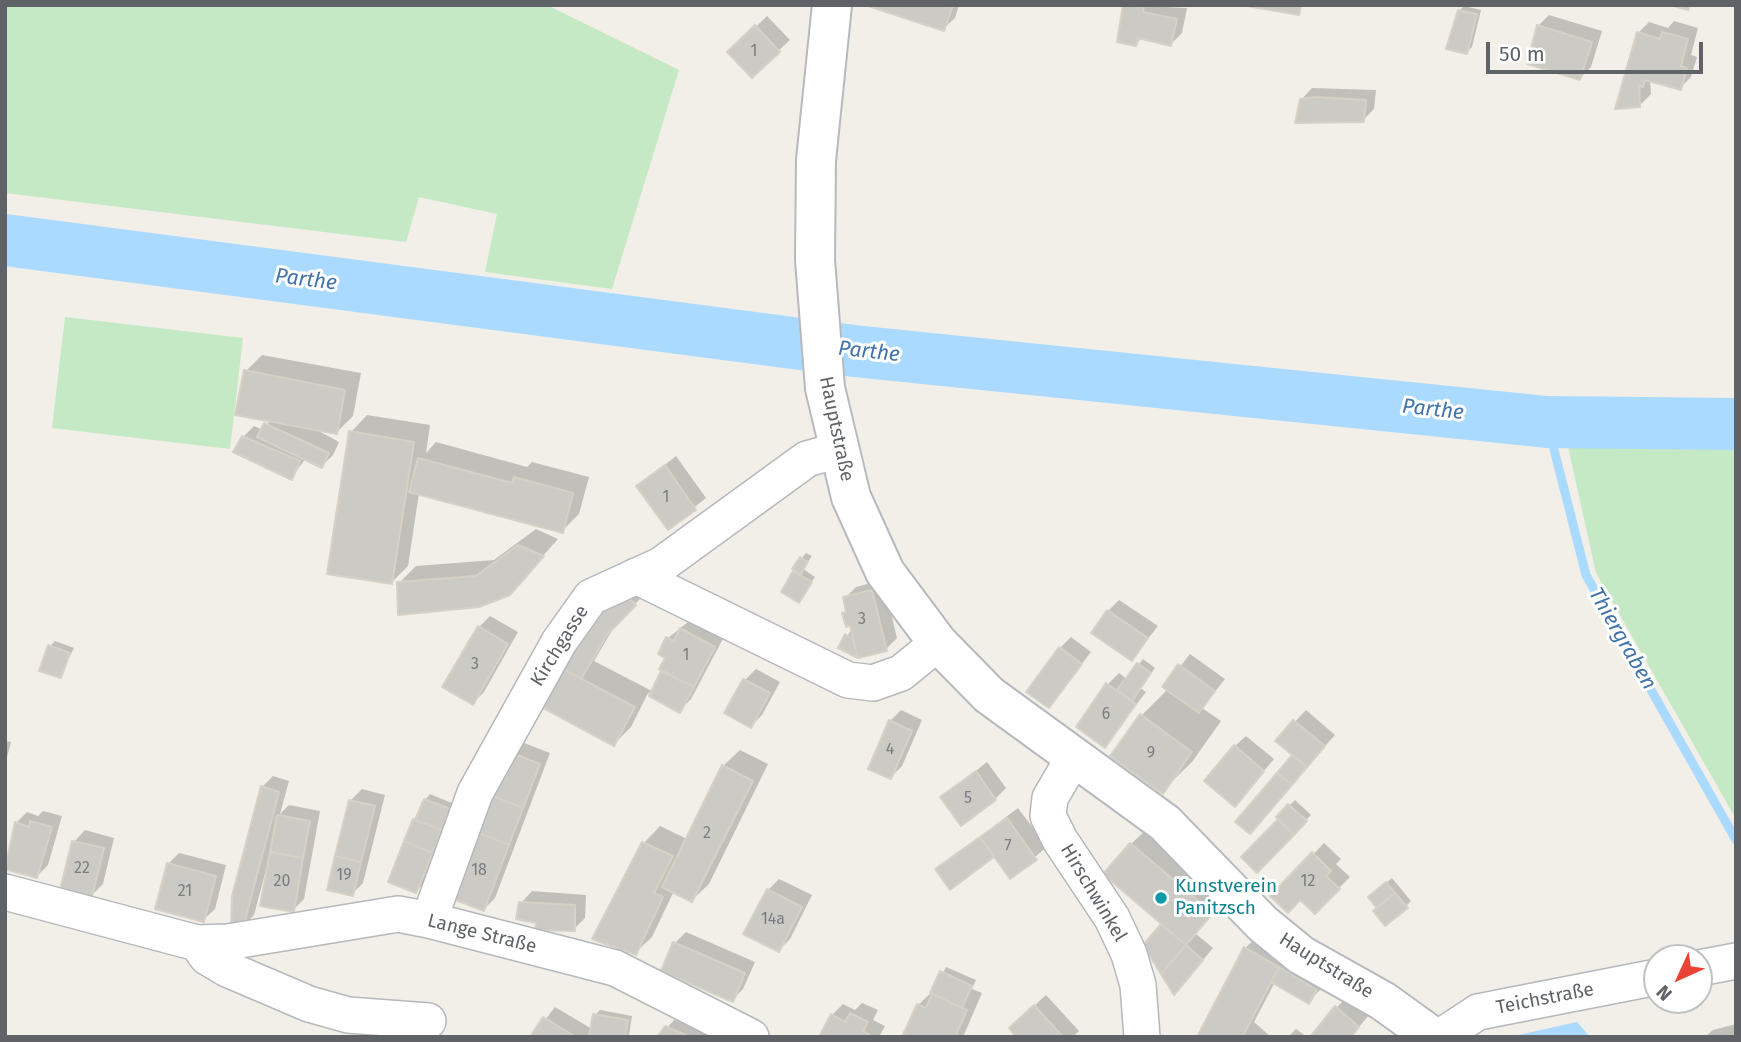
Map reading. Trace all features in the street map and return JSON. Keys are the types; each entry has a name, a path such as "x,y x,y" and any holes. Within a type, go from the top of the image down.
{"street":[{"name":"Hauptstraße","path":"831,14 816,160 815,260 825,388 851,497 884,572 938,643 989,695 1165,823 1263,924 1301,955 1383,1001 1433,1037"},
{"name":"Kirchgasse","path":"429,920 475,793 559,642 591,597 661,565 807,459 838,450"},
{"path":"636,576 848,680 873,683 901,673 938,643"},
{"name":"Hirschwinkel","path":"1074,757 1050,798 1048,816 1060,840 1112,918 1129,954 1138,985 1142,1037"},
{"name":"Lange Straße","path":"5,892 197,943 228,942 398,914 429,920 615,968 751,1037"},
{"name":"Lange Straße","path":"197,943 207,957 227,969 309,1004 348,1015 428,1021"},
{"path":"1713,965 1736,961"},
{"name":"Teichstraße","path":"1440,1037 1478,1012 1643,980"}],"green space":[{"path":"5,5 547,5 679,70 612,289 485,272 497,214 419,197 406,242 5,193"},
{"path":"65,317 243,338 230,449 52,428"},
{"path":"1565,433 1736,435 1736,819 1596,573"}],"water":[{"path":"1577,1022 1590,1037 1509,1037"}],"building":[{"path":"865,5 953,5 944,31"},
{"path":"1123,5 1144,5 1143,12 1177,19 1171,46 1138,38 1136,46 1117,42"},
{"path":"1241,5 1301,5 1299,15"},
{"path":"1670,5 1690,5 1688,10"},
{"path":"1458,10 1477,14 1467,54 1446,49"},
{"path":"755,25 780,52 752,78 727,52"},
{"path":"1537,25 1592,42 1580,80 1527,64"},
{"path":"1637,32 1660,39 1662,32 1688,39 1681,66 1687,68 1681,90 1645,80 1643,87 1639,85 1640,107 1615,109"},
{"path":"1317,97 1366,100 1364,122 1295,123 1300,99"},
{"path":"244,370 345,390 337,434 235,415"},
{"path":"264,423 329,453 322,468 257,437"},
{"path":"349,431 414,442 392,584 327,574"},
{"path":"242,436 300,461 292,480 233,452"},
{"path":"418,458 512,483 514,477 573,493 563,533 409,492"},
{"path":"665,465 696,510 668,530 636,486"},
{"path":"518,545 544,556 510,595 479,607 398,615 397,582 476,576"},
{"path":"800,557 808,562 801,574 792,569"},
{"path":"793,571 812,582 799,603 781,592"},
{"path":"872,590 887,651 858,658 850,626 846,627 842,613 846,612 843,597"},
{"path":"623,592 636,605 607,635 581,679 555,665 587,615"},
{"path":"1107,610 1148,638 1132,661 1091,633"},
{"path":"478,626 508,644 473,705 442,687"},
{"path":"680,628 715,647 694,687 659,669 665,658 658,654 666,637 674,641"},
{"path":"845,634 853,639 858,658 838,648"},
{"path":"48,645 70,653 61,678 39,671"},
{"path":"1059,647 1082,664 1049,708 1026,692"},
{"path":"1137,663 1151,673 1132,701 1117,690"},
{"path":"1178,664 1215,691 1199,713 1162,687"},
{"path":"555,665 635,707 614,746 534,703"},
{"path":"661,671 694,687 680,713 649,696"},
{"path":"743,679 770,693 751,728 724,713"},
{"path":"1106,683 1136,704 1105,748 1076,727"},
{"path":"1140,714 1192,752 1163,794 1110,756"},
{"path":"889,720 912,731 891,779 868,769"},
{"path":"1293,720 1325,746 1307,767 1275,741"},
{"path":"1234,745 1264,771 1235,807 1204,781"},
{"path":"507,751 540,764 523,808 488,794"},
{"path":"1292,755 1307,767 1292,785 1277,773"},
{"path":"722,765 753,781 692,902 662,887"},
{"path":"976,771 996,800 961,826 940,797"},
{"path":"1277,773 1292,785 1250,834 1235,822"},
{"path":"261,786 279,792 243,928 231,928 232,896"},
{"path":"488,794 523,808 509,845 474,831"},
{"path":"424,799 450,809 442,830 415,820"},
{"path":"349,800 375,806 361,862 335,856"},
{"path":"1288,804 1307,821 1294,835 1276,817"},
{"path":"277,815 310,821 303,858 270,852"},
{"path":"1007,818 1037,860 1010,879 980,837"},
{"path":"413,819 442,830 433,853 404,841"},
{"path":"1278,819 1294,835 1257,873 1241,857"},
{"path":"30,821 52,827 37,878 5,869 15,822 29,827"},
{"path":"474,831 509,845 484,911 448,897"},
{"path":"980,837 994,857 950,890 935,869"},
{"path":"72,841 104,848 92,897 60,890"},
{"path":"404,841 433,853 416,893 388,882"},
{"path":"642,842 673,856 654,893 663,897 636,955 592,939"},
{"path":"1130,843 1213,913 1186,945 1103,874"},
{"path":"270,852 303,858 294,912 260,906"},
{"path":"1312,852 1331,871 1326,876 1340,889 1315,914 1300,900 1288,913 1270,896"},
{"path":"335,856 361,862 353,896 327,890"},
{"path":"167,863 216,876 204,922 155,909"},
{"path":"1386,882 1395,893 1377,908 1368,897"},
{"path":"767,889 802,907 779,952 743,934"},
{"path":"1395,893 1408,908 1385,926 1373,911"},
{"path":"519,902 575,905 575,931 535,930 536,923 516,919"},
{"path":"1161,924 1186,945 1161,974 1143,945"},
{"path":"673,942 745,973 733,1002 661,971"},
{"path":"1186,945 1203,960 1174,995 1161,974"},
{"path":"1244,947 1279,967 1242,1037 1197,1037"},
{"path":"1279,967 1317,990 1309,1004 1271,982"},
{"path":"940,971 972,986 962,1008 930,993"},
{"path":"932,994 967,1010 955,1037 902,1037 917,1004 926,1008"},
{"path":"1034,1005 1063,1037 1016,1037 1009,1028"},
{"path":"1335,1006 1359,1027 1351,1037 1310,1037"},
{"path":"850,1013 868,1022 863,1031 873,1037 819,1037 831,1014 845,1022"},
{"path":"593,1014 628,1020 625,1037 589,1036"},
{"path":"543,1017 576,1037 530,1037"},
{"path":"665,1026 690,1037 657,1037"}],"waterway":[{"name":"Parthe","path":"5,240 854,351 1547,422 1736,424"},
{"name":"Thiergraben","path":"1547,422 1586,575 1736,840"}],"place":[{"name":"Kunstverein Panitzsch","path":"1161,898"}]}
